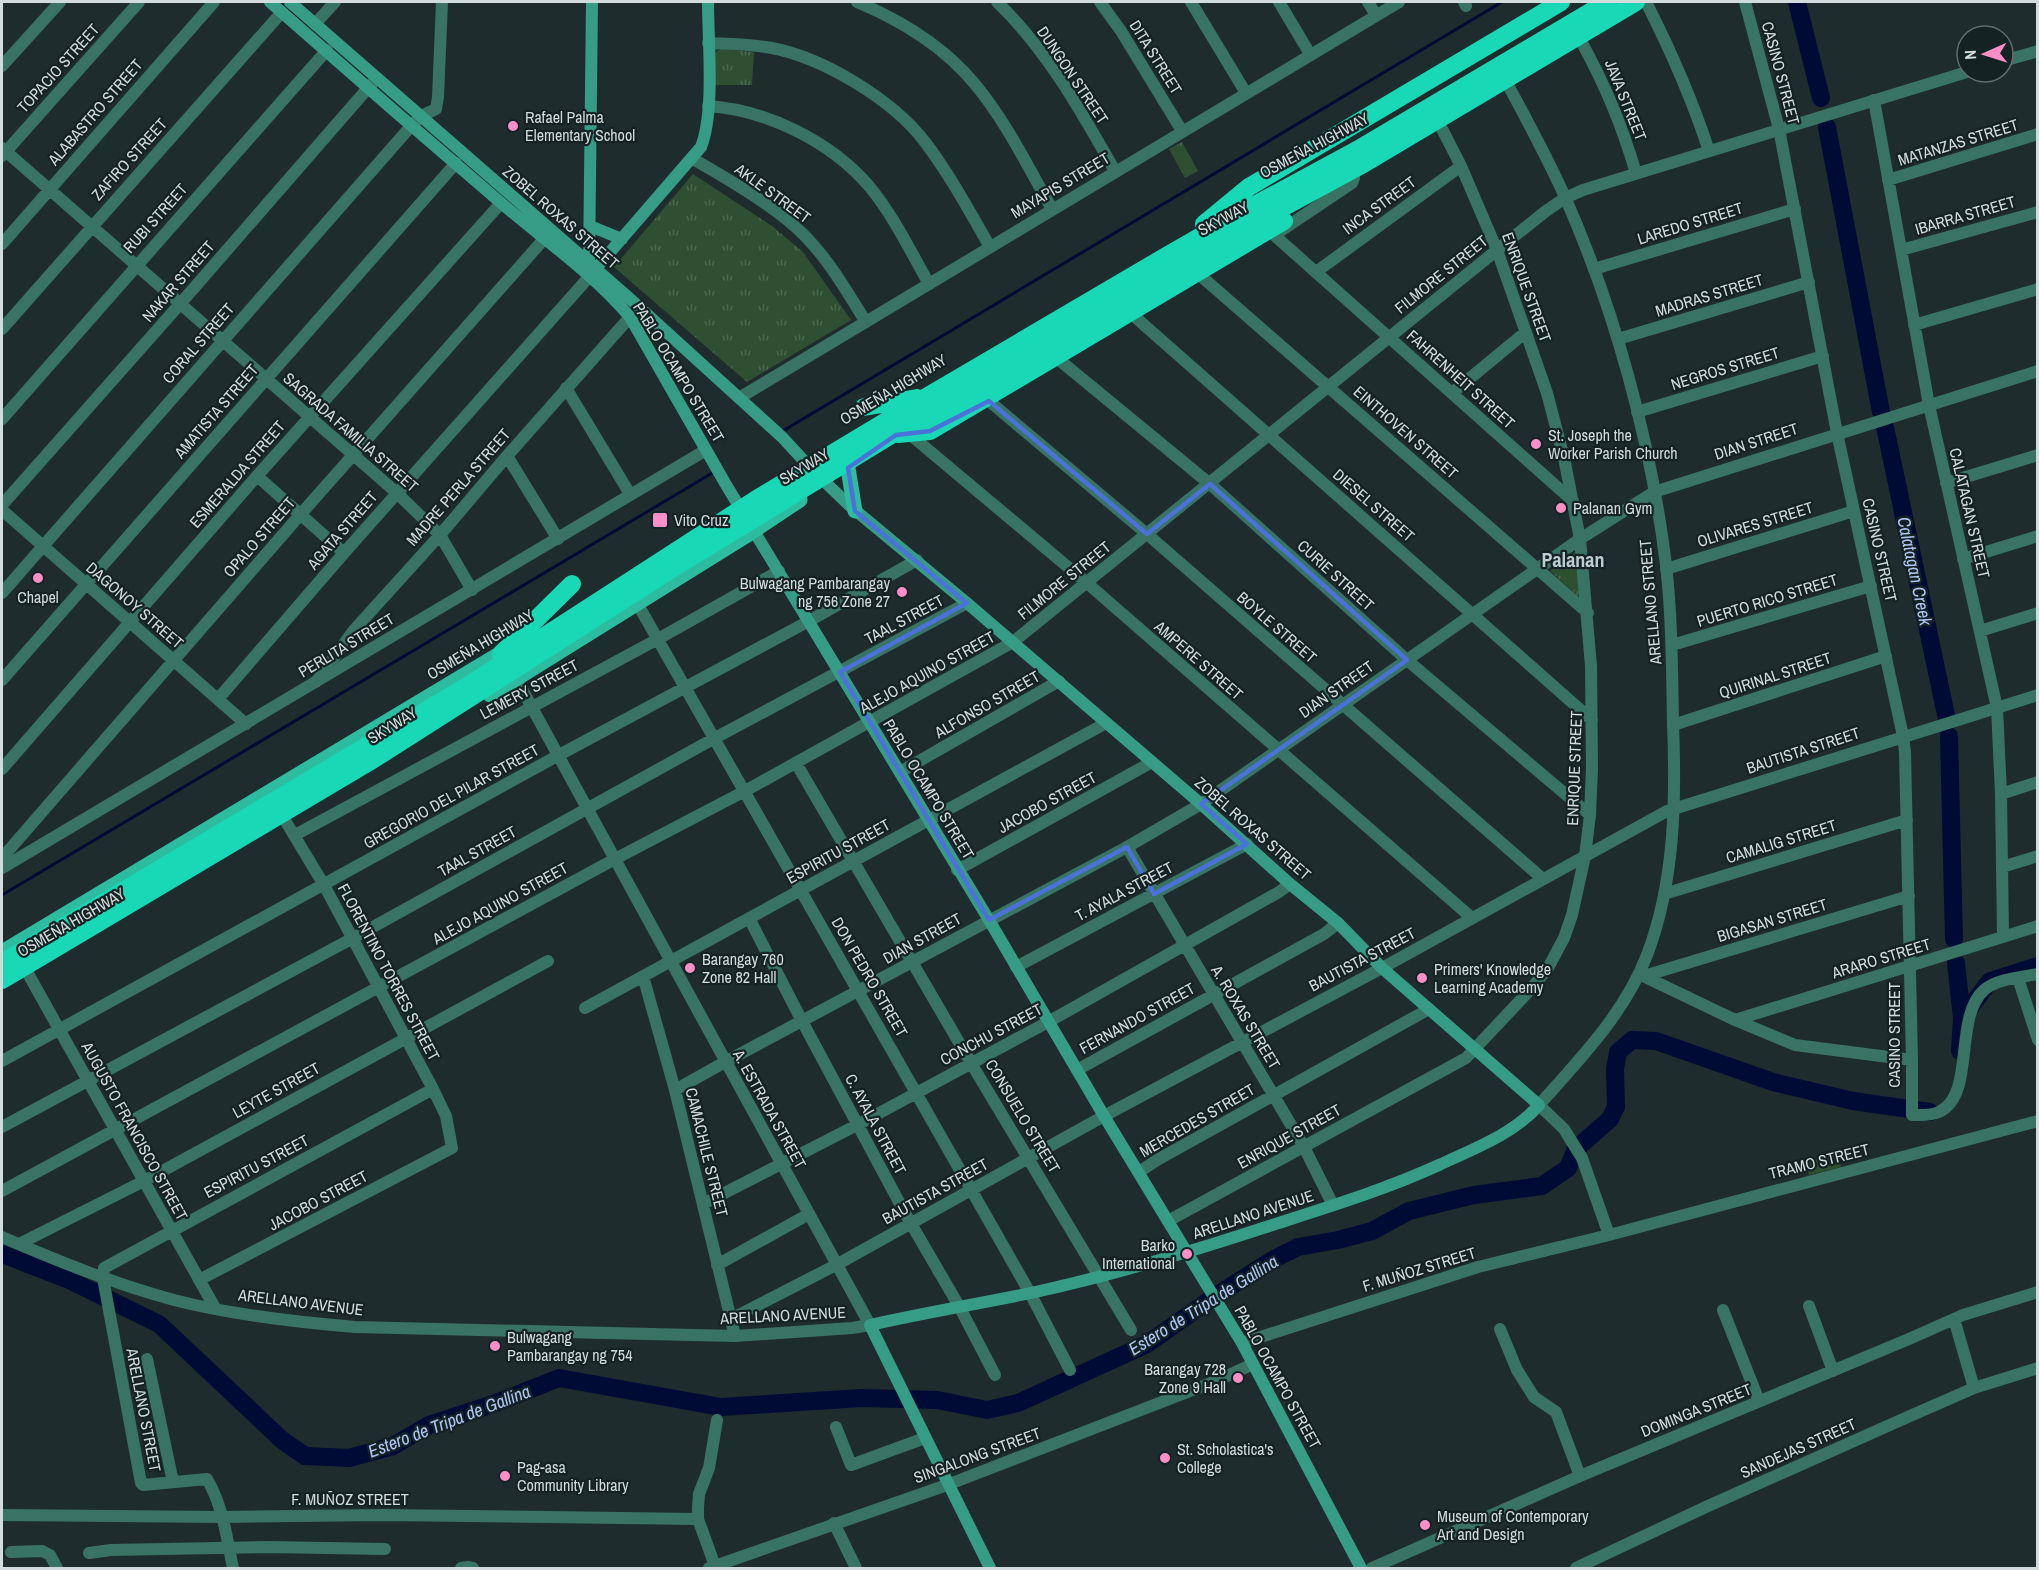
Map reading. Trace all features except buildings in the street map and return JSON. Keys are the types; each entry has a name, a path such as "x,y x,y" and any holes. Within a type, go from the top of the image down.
{"highway":[{"path":"1168,255 1249,187 1561,2"},
{"name":"SKYWAY","path":"2,963 469,685 755,500 928,396 1168,255 1356,150 1607,2"},
{"name":"SKYWAY","path":"2,982 384,753 675,567 897,432 1175,266 1365,163 1636,2"},
{"path":"897,432 930,431 1359,174"},
{"path":"864,407 928,396"},
{"path":"469,685 572,584"}],"main road":[{"name":"ZOBEL ROXAS STREET","path":"270,2 286,7 315,24 331,46"},
{"path":"591,269 592,2"},
{"path":"591,269 622,239 702,147 708,106 708,2"},
{"name":"OSMEÑA HIGHWAY","path":"514,675 746,517 1252,198 1354,146 1596,2"},
{"name":"OSMEÑA HIGHWAY","path":"2,952 505,650 746,517 816,473 848,468 897,432 1116,302 1259,223 1359,174 1647,2"},
{"name":"ZOBEL ROXAS STREET","path":"286,7 739,398 782,437 855,511 917,560 1201,804 1290,884 1338,923 1382,968 1539,1105"},
{"name":"ZOBEL ROXAS STREET","path":"416,121 456,163 501,203 544,239 591,269"},
{"path":"590,226 622,239"},
{"name":"PABLO OCAMPO STREET","path":"591,269 630,317 706,450 1242,1343 1361,1569"},
{"path":"848,468 855,511"},
{"name":"OSMEÑA HIGHWAY","path":"2,982 26,970 283,817 514,675 638,603 746,517"},
{"name":"ARELLANO AVENUE","path":"870,1325 1030,1293 1101,1276 1187,1252 1333,1205 1399,1183 1466,1153 1520,1124 1539,1105"},
{"name":"A. ESTRADA STREET","path":"870,1325 990,1569"}],"street":[{"path":"2,66 60,2"},
{"name":"TOPACIO STREET","path":"3,152 139,2"},
{"name":"ALABASTRO STREET","path":"2,244 214,2"},
{"path":"315,24 335,2"},
{"name":"CORAL STREET","path":"2,593 416,121 434,111 438,97 442,2"},
{"path":"857,2 891,17 938,49 974,83 1019,150 1052,209"},
{"name":"DUNGON STREET","path":"997,2 1020,25 1051,65 1115,171"},
{"name":"DITA STREET","path":"1100,2 1121,31 1182,131"},
{"path":"1191,2 1246,93"},
{"path":"1279,2 1311,54"},
{"path":"1368,2 1376,15"},
{"name":"MAYAPIS STREET","path":"739,398 1399,2"},
{"path":"1647,2 1692,100 1709,151"},
{"name":"CASINO STREET","path":"1745,2 1779,129 1837,433 1903,736 1911,967 1912,1115 1931,1115 1950,1106 1956,1095 1971,1008 1985,990 2018,978"},
{"name":"ZAFIRO STREET","path":"2,329 286,7"},
{"name":"JAVA STREET","path":"1581,41 1604,83 1622,127 1636,173"},
{"path":"708,43 755,45 789,52 854,82 876,96 899,114 924,141 946,171 990,247"},
{"name":"RUBI STREET","path":"2,419 135,265 331,46"},
{"path":"2015,57 2037,51"},
{"name":"FILMORE STREET","path":"1013,642 1497,250 1565,198 1636,173 1955,76"},
{"name":"NAKAR STREET","path":"2,505 372,82"},
{"name":"ARELLANO STREET","path":"1508,85 1565,198 1594,269 1618,339 1654,492 1666,569 1671,645 1673,809 1664,894 1657,927 1642,975 1622,1006 1603,1032 1539,1105"},
{"name":"CALATAGAN STREET","path":"1874,100 1929,405 1997,708 2003,936"},
{"path":"708,106 745,111 765,118 815,142 846,164 884,206 929,284"},
{"name":"ENRIQUE STREET","path":"1168,1221 1461,1061 1476,1050 1530,990 1554,958 1572,915 1585,856 1590,815 1592,720 1588,613 1580,539 1547,393 1497,250 1461,166 1440,125"},
{"name":"MATANZAS STREET","path":"1888,180 2037,134"},
{"name":"SAGRADA FAMILIA STREET","path":"3,152 91,226 397,494 440,536 472,590"},
{"name":"AKLE STREET","path":"693,159 729,180 803,234 821,253 866,322"},
{"name":"AMATISTA STREET","path":"2,680 456,163"},
{"name":"INCA STREET","path":"1316,272 1461,166"},
{"name":"OSMEÑA HIGHWAY","path":"897,432 928,429 963,416 1274,235 1352,183 1359,174"},
{"name":"ESMERALDA STREET","path":"2,769 256,476 501,203"},
{"name":"LAREDO STREET","path":"1594,269 1795,209"},
{"name":"IBARRA STREET","path":"1901,250 2037,212"},
{"name":"FAHRENHEIT STREET","path":"1274,235 1573,501"},
{"name":"OPALO STREET","path":"2,858 300,514 544,239"},
{"name":"AGATA STREET","path":"218,699 591,269"},
{"name":"EINTHOVEN STREET","path":"1202,277 1588,613"},
{"name":"MADRAS STREET","path":"1618,339 1809,282"},
{"path":"1914,326 2037,289"},
{"name":"DIESEL STREET","path":"1134,316 1592,720"},
{"name":"MADRE PERLA STREET","path":"315,682 354,630 440,536 507,456 630,317"},
{"path":"1452,393 1526,332"},
{"name":"NEGROS STREET","path":"1637,412 1822,356"},
{"name":"CURIE STREET","path":"1058,359 1210,484 1407,660 1590,815"},
{"name":"DIAN STREET","path":"675,1090 1127,847 1201,804 1580,539 1654,492 2037,371"},
{"path":"566,388 630,494"},
{"name":"BOYLE STREET","path":"989,401 1147,534 1543,879"},
{"name":"AMPERE STREET","path":"897,432 1087,583 1278,752 1472,918"},
{"name":"PERLITA STREET","path":"2,868 706,450"},
{"path":"1946,483 2037,455"},
{"path":"507,456 558,538"},
{"path":"256,476 344,554"},
{"name":"DAGONOY STREET","path":"2,510 246,724"},
{"name":"OLIVARES STREET","path":"1666,569 1854,511"},
{"path":"1963,559 2037,536"},
{"name":"GREGORIO DEL PILAR STREET","path":"2,1061 917,560"},
{"name":"LEMERY STREET","path":"295,835 779,571"},
{"name":"PUERTO RICO STREET","path":"1671,645 1871,586"},
{"name":"DON PEDRO STREET","path":"638,603 860,991 1030,1293 1070,1370"},
{"name":"TAAL STREET","path":"2,1127 967,603"},
{"path":"1980,631 2037,613"},
{"name":"ALEJO AQUINO STREET","path":"2,1191 745,791 1013,642"},
{"name":"QUIRINAL STREET","path":"1673,725 1886,656"},
{"name":"A. ESTRADA STREET","path":"514,675 870,1325"},
{"name":"ALFONSO STREET","path":"900,772 1059,681"},
{"name":"BAUTISTA STREET","path":"731,1319 836,1265 1104,1116 1673,809 2037,695"},
{"name":"ESPIRITU STREET","path":"585,1008 1106,723"},
{"name":"JACOBO STREET","path":"957,870 1152,762"},
{"name":"CONSUELO STREET","path":"796,763 971,1063 1101,1276 1131,1330"},
{"path":"2001,794 2037,782"},
{"name":"FLORENTINO TORRES STREET","path":"283,817 324,885 433,1089 446,1116 452,1148"},
{"name":"CAMALIG STREET","path":"1664,894 1907,820"},
{"name":"T. AYALA STREET","path":"1016,967 1247,844"},
{"name":"A. ROXAS STREET","path":"1127,847 1304,1147 1333,1205"},
{"path":"2002,867 2037,856"},
{"name":"CONCHU STREET","path":"703,1204 782,1165 1048,1022 1290,884"},
{"name":"BIGASAN STREET","path":"1642,975 1909,896"},
{"name":"C. AYALA STREET","path":"749,918 802,1021 995,1375"},
{"name":"FERNANDO STREET","path":"1077,1070 1324,934 1338,923"},
{"name":"ARARO STREET","path":"1735,1020 2037,926"},
{"name":"LEYTE STREET","path":"19,1244 144,1181 548,961"},
{"name":"AUGUSTO FRANCISCO STREET","path":"26,970 215,1308"},
{"path":"2037,974 2018,978 2037,1040"},
{"path":"1642,975 1735,1020 1795,1045 1912,1060"},
{"name":"CAMACHILE STREET","path":"644,976 675,1090 735,1336"},
{"name":"MERCEDES STREET","path":"1139,1172 1429,1009"},
{"name":"ESPIRITU STREET","path":"103,1278 104,1269 433,1089"},
{"name":"ZOBEL ROXAS STREET","path":"1539,1105 1563,1129 1582,1158 1609,1235"},
{"name":"TRAMO STREET","path":"1609,1235 2037,1121"},
{"name":"JACOBO STREET","path":"199,1281 452,1148"},
{"path":"717,1265 809,1214"},
{"name":"F. MUÑOZ STREET","path":"1242,1343 1478,1268 1609,1235"},
{"name":"ARELLANO AVENUE","path":"2,1237 103,1278 174,1300 319,1324 355,1327 735,1336 870,1325"},
{"name":"ARELLANO STREET","path":"103,1278 141,1483 143,1485 207,1479 214,1490 222,1517"},
{"name":"DOMINGA STREET","path":"1372,1569 1580,1476 1954,1319 2037,1292"},
{"path":"1809,1306 1833,1371"},
{"path":"1723,1310 1759,1401"},
{"path":"1954,1319 1974,1388"},
{"path":"1500,1329 1517,1370 1533,1397 1556,1412 1580,1476"},
{"path":"147,1359 174,1482"},
{"name":"SINGALONG STREET","path":"712,1567 947,1485 1216,1381 1253,1364"},
{"name":"SANDEJAS STREET","path":"1576,1569 1708,1506 1974,1388 2037,1368"},
{"path":"712,1567 698,1519 699,1494 709,1468 717,1420"},
{"path":"836,1427 851,1466 925,1438"},
{"name":"F. MUÑOZ STREET","path":"2,1515 222,1517 383,1515 698,1519"},
{"path":"222,1517 233,1569"},
{"path":"834,1523 856,1569"},
{"path":"89,1553 111,1550 229,1548 386,1549"},
{"path":"11,1552 42,1551 50,1555 57,1569"},
{"path":"461,1569 468,1567 473,1569"}],"highlighted area":[{"path":"989,401 1147,534 1210,484 1407,660 1201,804 1247,844 1154,894 1127,847 989,920 840,672 967,603 855,511 848,468 896,435 930,431"}],"green space":[{"path":"721,49 754,52 752,85 715,85 714,53"},
{"path":"1182,142 1198,171 1185,178 1169,149"},
{"path":"693,174 772,226 803,252 851,320 747,382 614,267"},
{"path":"1574,553 1576,554 1581,596 1578,596 1550,571"},
{"path":"1838,1154 1841,1167 1809,1175 1806,1162"}],"waterway":[{"path":"781,432 1502,2"},
{"name":"Calatagan Creek","path":"1797,2 1821,98"},
{"name":"Calatagan Creek","path":"1827,127 1881,412"},
{"name":"Calatagan Creek","path":"1885,427 1946,715"},
{"path":"2,895 714,472"},
{"name":"Calatagan Creek","path":"1949,736 1954,939"},
{"name":"Calatagan Creek","path":"1956,963 1962,1018"},
{"name":"Estero de Tripa de Gallina","path":"1960,1051 1962,1018 1990,981 2038,966"},
{"name":"Estero de Tripa de Gallina","path":"2,1254 67,1279 159,1324 282,1440 305,1456 349,1458 393,1446 429,1425 496,1403 559,1378 721,1407 862,1398 937,1400 987,1410 1018,1403 1147,1344 1214,1297 1274,1259 1298,1247 1372,1231 1409,1211 1474,1195 1542,1186 1568,1168 1576,1149 1610,1119 1616,1107 1615,1069 1618,1052 1632,1040 1656,1041 1773,1082 1853,1101 1930,1112"}],"place":[{"name":"Rafael Palma Elementary School","path":"513,126"},
{"name":"St. Joseph the Worker Parish Church","path":"1536,444"},
{"name":"Palanan Gym","path":"1561,508"},
{"name":"Vito Cruz","path":"660,520"},
{"name":"Chapel","path":"38,578"},
{"name":"Bulwagang Pambarangay ng 756 Zone 27","path":"902,592"},
{"name":"Barangay 760 Zone 82 Hall","path":"690,968"},
{"name":"Primers' Knowledge Learning Academy","path":"1422,978"},
{"name":"Barko International","path":"1187,1254"},
{"name":"Bulwagang Pambarangay ng 754","path":"495,1346"},
{"name":"Barangay 728 Zone 9 Hall","path":"1238,1378"},
{"name":"St. Scholastica's College","path":"1165,1458"},
{"name":"Pag-asa Community Library","path":"505,1476"},
{"name":"Museum of Contemporary Art and Design","path":"1425,1525"}],"district":[{"name":"Palanan","path":"1573,559"}]}
